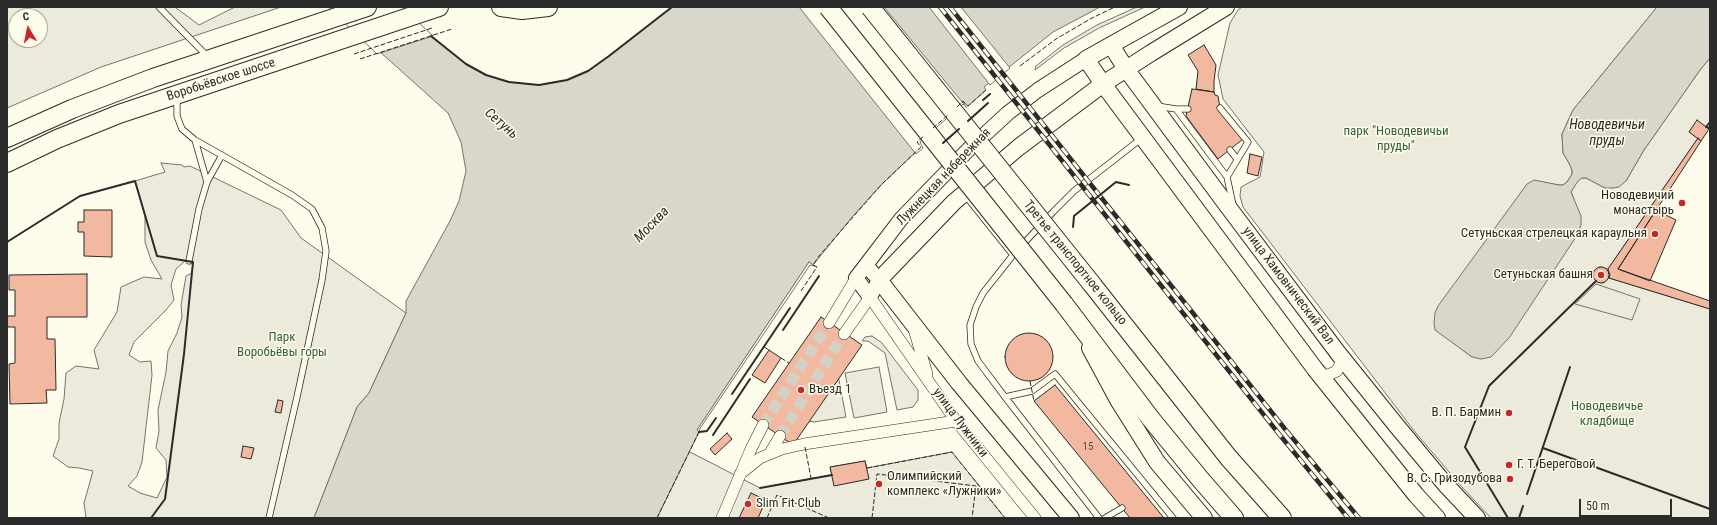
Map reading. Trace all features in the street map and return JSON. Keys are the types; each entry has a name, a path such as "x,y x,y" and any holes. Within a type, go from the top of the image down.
{"main road":[{"name":"Воробьёвское шоссе","path":"7,138 72,109 209,58 367,7"},
{"path":"501,7 522,10 548,7"},
{"path":"828,7 1072,313 1151,419 1234,518"},
{"name":"Третье транспортное кольцо","path":"870,7 1228,457 1282,518"},
{"path":"1179,7 1086,59 1315,370 1406,483 1437,518"},
{"name":"Лужнецкая набережная","path":"879,280 964,193 1020,147 1103,84 1226,7"},
{"name":"Воробьёвское шоссе","path":"7,163 70,133 119,114 435,8"},
{"name":"улица Хамовнический Вал","path":"1111,45 1126,69 1338,353 1400,431 1445,484 1477,518"},
{"path":"879,280 959,383 1071,518"},
{"path":"1072,313 1118,400 1157,462 1204,518"}],"street":[{"name":"Лужнецкая набережная","path":"829,323 856,278 901,218 1008,113 1038,90 1086,59"},
{"path":"866,265 879,280"},
{"name":"улица Лужники","path":"856,278 956,421 1035,518"},
{"name":"Лужнецкая набережная","path":"844,334 870,297 879,280"},
{"name":"улица Лужники","path":"912,322 930,384"},
{"path":"1315,370 1323,375 1328,375 1337,371 1341,362 1338,353"},
{"path":"740,474 760,458 770,453 804,444 956,421"},
{"path":"722,518 740,474 764,425"},
{"path":"770,453 780,436"}],"lane":[{"path":"159,7 209,58"},
{"path":"177,95 177,116 182,129 195,140 292,195 312,209 322,228 326,251 315,314 269,518"},
{"path":"1150,101 1157,106 1188,109"},
{"path":"1220,108 1248,142 1227,177"},
{"path":"1176,109 1227,177 1237,219"},
{"path":"1099,518 1005,397 974,352 969,336 970,325 976,307 983,293 1013,255 1074,191 1143,138"},
{"path":"195,140 207,182"},
{"path":"1230,150 1237,159"},
{"path":"189,261 199,209 207,182 222,155"},
{"path":"964,193 1013,255"},
{"path":"1005,397 1032,391 1056,374 1173,518"},
{"path":"1143,492 1148,487"},
{"path":"1105,518 1122,508"}],"green space":[{"path":"7,7 175,7 199,25 235,7 281,7 101,67 7,108"},
{"path":"1137,7 1145,7 1099,28 1064,48 1035,70 1036,66 1063,45 1097,25"},
{"name":"парк \"Новодевичьи пруды\"","path":"1242,7 1657,7 1573,110 1562,134 1563,153 1572,170 1572,174 1567,182 1563,185 1547,183 1436,330 1472,357 1574,199 1571,192 1578,180 1586,178 1605,188 1626,181 1644,150 1710,58 1710,122 1706,127 1697,121 1689,132 1698,138 1608,269 1599,267 1593,275 1598,282 1604,283 1609,278 1710,309 1710,518 1491,518 1461,486 1415,432 1243,207 1240,196 1241,187 1260,177 1264,152 1223,99 1218,75 1230,23 1238,10"},
{"name":"Парк Воробьёвы горы","path":"161,163 182,165 184,167 190,166 281,210 301,238 406,313 369,393 357,407 314,518 86,518 84,503 93,471 68,467 53,456 59,439 59,423 64,399 66,373 76,366 99,369 94,350 117,312 121,287 144,277 162,279 151,260 145,242 145,216 135,181 165,172","holes":["186,260 193,262 192,273 186,276 181,305 182,317 177,333 168,351 166,372 158,410 159,431 156,448 166,460 167,477 157,498 140,493 128,486 137,476 142,462 152,375 151,361 140,362 129,355 134,342 174,300 171,285 176,269"]},
{"path":"872,336 882,343 918,390 918,400 913,407 897,410 885,353 868,341 862,341 865,337"},
{"path":"879,367 887,412 854,418 845,373"},
{"path":"838,375 846,417 814,422 809,421"},
{"name":"Олимпийский комплекс «Лужники»","path":"688,451 760,488 832,475 830,467 865,461 867,468 952,452 1005,518 657,518"}],"shaded area":[{"path":"1596,284 1640,299 1632,320 1575,304"}],"water":[{"path":"330,7 431,36 466,64 486,75 508,82 539,85 567,80 588,71 672,7 1100,7 1053,32 984,87 986,90 968,106 963,102 917,142 921,147 881,185 853,216 813,265 809,262 697,430 699,432 657,518 314,518 357,407 369,393 406,313 406,301 450,221 459,201 466,171 461,142 448,113"},
{"name":"Новодевичьи пруды","path":"1657,7 1710,7 1710,58 1644,150 1626,181 1619,187 1605,188 1586,178 1582,178 1578,181 1571,192 1581,216 1581,225 1576,237 1509,338 1491,357 1481,359 1472,357 1435,330 1435,313 1438,306 1527,184 1534,180 1559,185 1563,185 1567,182 1572,174 1572,170 1563,153 1562,134 1573,110"}],"pier":[{"path":"328,7 402,7 433,36 377,54"},
{"path":"799,7 884,7 967,108 963,104 920,142 923,148 916,154"},
{"path":"929,7 961,7 1010,68 990,85"},
{"path":"809,262 815,266 810,265 699,430 701,432 699,432 697,430"}],"building":[{"path":"1204,45 1216,65 1214,92 1196,89 1198,71 1188,55"},
{"path":"1192,89 1214,92 1215,95 1218,96 1220,108 1243,139 1218,159 1186,116"},
{"path":"1697,120 1709,129 1701,141 1689,132"},
{"path":"1698,138 1701,141 1618,269 1710,301 1710,309 1609,278 1610,275 1608,269"},
{"path":"1250,154 1262,157 1258,176 1247,173"},
{"path":"84,210 112,210 112,257 84,256 84,232 78,232 78,222 84,222"},
{"name":"Сетуньская стрелецкая караульня","path":"1656,210 1676,220 1650,281 1618,269"},
{"name":"Сетуньская башня","path":"1601,267 1607,269 1609,275 1607,281 1601,283 1595,281 1593,275 1595,269"},
{"path":"87,274 87,317 47,317 47,339 55,339 56,390 46,390 47,403 10,404 9,364 15,363 15,327 7,327 7,316 15,316 15,290 9,290 9,275"},
{"name":"Въезд 1","path":"821,317 862,345 793,445 752,417"},
{"path":"1024,333 1034,333 1046,340 1053,352 1053,362 1046,374 1034,381 1024,381 1016,377 1009,370 1005,362 1005,352 1009,344 1016,337"},
{"path":"769,350 781,358 765,383 752,375"},
{"path":"1055,385 1164,518 1130,518 1034,401"},
{"path":"278,400 283,401 281,413 275,412"},
{"path":"727,433 732,439 715,455 710,449"},
{"path":"243,446 254,448 251,459 241,457"},
{"path":"865,461 869,479 834,486 830,467"},
{"path":"751,493 766,500 758,518 739,518"}],"tunnel":[{"path":"763,425 829,323"},
{"path":"780,436 844,334"}],"railway":[{"path":"940,7 1279,434 1348,518"},
{"path":"950,7 1285,429 1359,518"}],"fence":[{"path":"1020,66 1056,39 1092,18 1115,7"},
{"path":"354,54 432,28"},
{"path":"360,59 452,29"},
{"path":"957,107 963,101 968,106 986,90"},
{"path":"933,128 948,115"},
{"path":"801,291 817,267 813,265 819,256 881,185 921,147 917,142 924,136"},
{"path":"764,347 769,350"},
{"path":"781,358 789,363"},
{"path":"1030,381 1034,401"},
{"path":"657,518 699,432"},
{"path":"805,447 811,478"},
{"path":"867,468 952,452 1005,518"},
{"path":"872,518 877,474 976,486 972,518"},
{"path":"767,518 777,495 829,518"}],"wall":[{"path":"431,36 466,64 486,75 509,82 539,85 567,80 588,71 672,7"},
{"path":"983,100 990,94"},
{"path":"968,121 988,103"},
{"path":"1710,122 1706,127 1710,128"},
{"path":"943,143 959,129"},
{"path":"7,242 80,196 135,181 157,256 193,262 184,354 165,499 151,518"},
{"path":"1073,227 1074,216 1116,182 1129,185"},
{"path":"783,330 819,276"},
{"path":"1508,518 1465,447 1489,386 1596,281"},
{"path":"732,394 790,308"},
{"path":"1527,494 1570,367"},
{"path":"713,435 750,379"},
{"path":"699,432 707,431 716,418"},
{"path":"1543,448 1710,509"},
{"path":"760,488 832,475"},
{"path":"1519,518 1523,506"}],"place":[{"name":"Новодевичий монастырь","path":"1682,203"},
{"name":"Сетуньская стрелецкая караульня","path":"1655,234"},
{"name":"Сетуньская башня","path":"1601,275"},
{"name":"Въезд 1","path":"801,390"},
{"name":"В. П. Бармин","path":"1509,413"},
{"name":"Г. Т. Береговой","path":"1509,465"},
{"name":"В. С. Гризодубова","path":"1510,479"},
{"name":"Олимпийский комплекс «Лужники»","path":"879,484"},
{"name":"Slim Fit Club","path":"748,504"}],"water label":[{"name":"Сетунь","path":"501,124"},
{"name":"Москва","path":"652,225"}],"park label":[{"name":"Новодевичье кладбище","path":"1607,414"}]}
